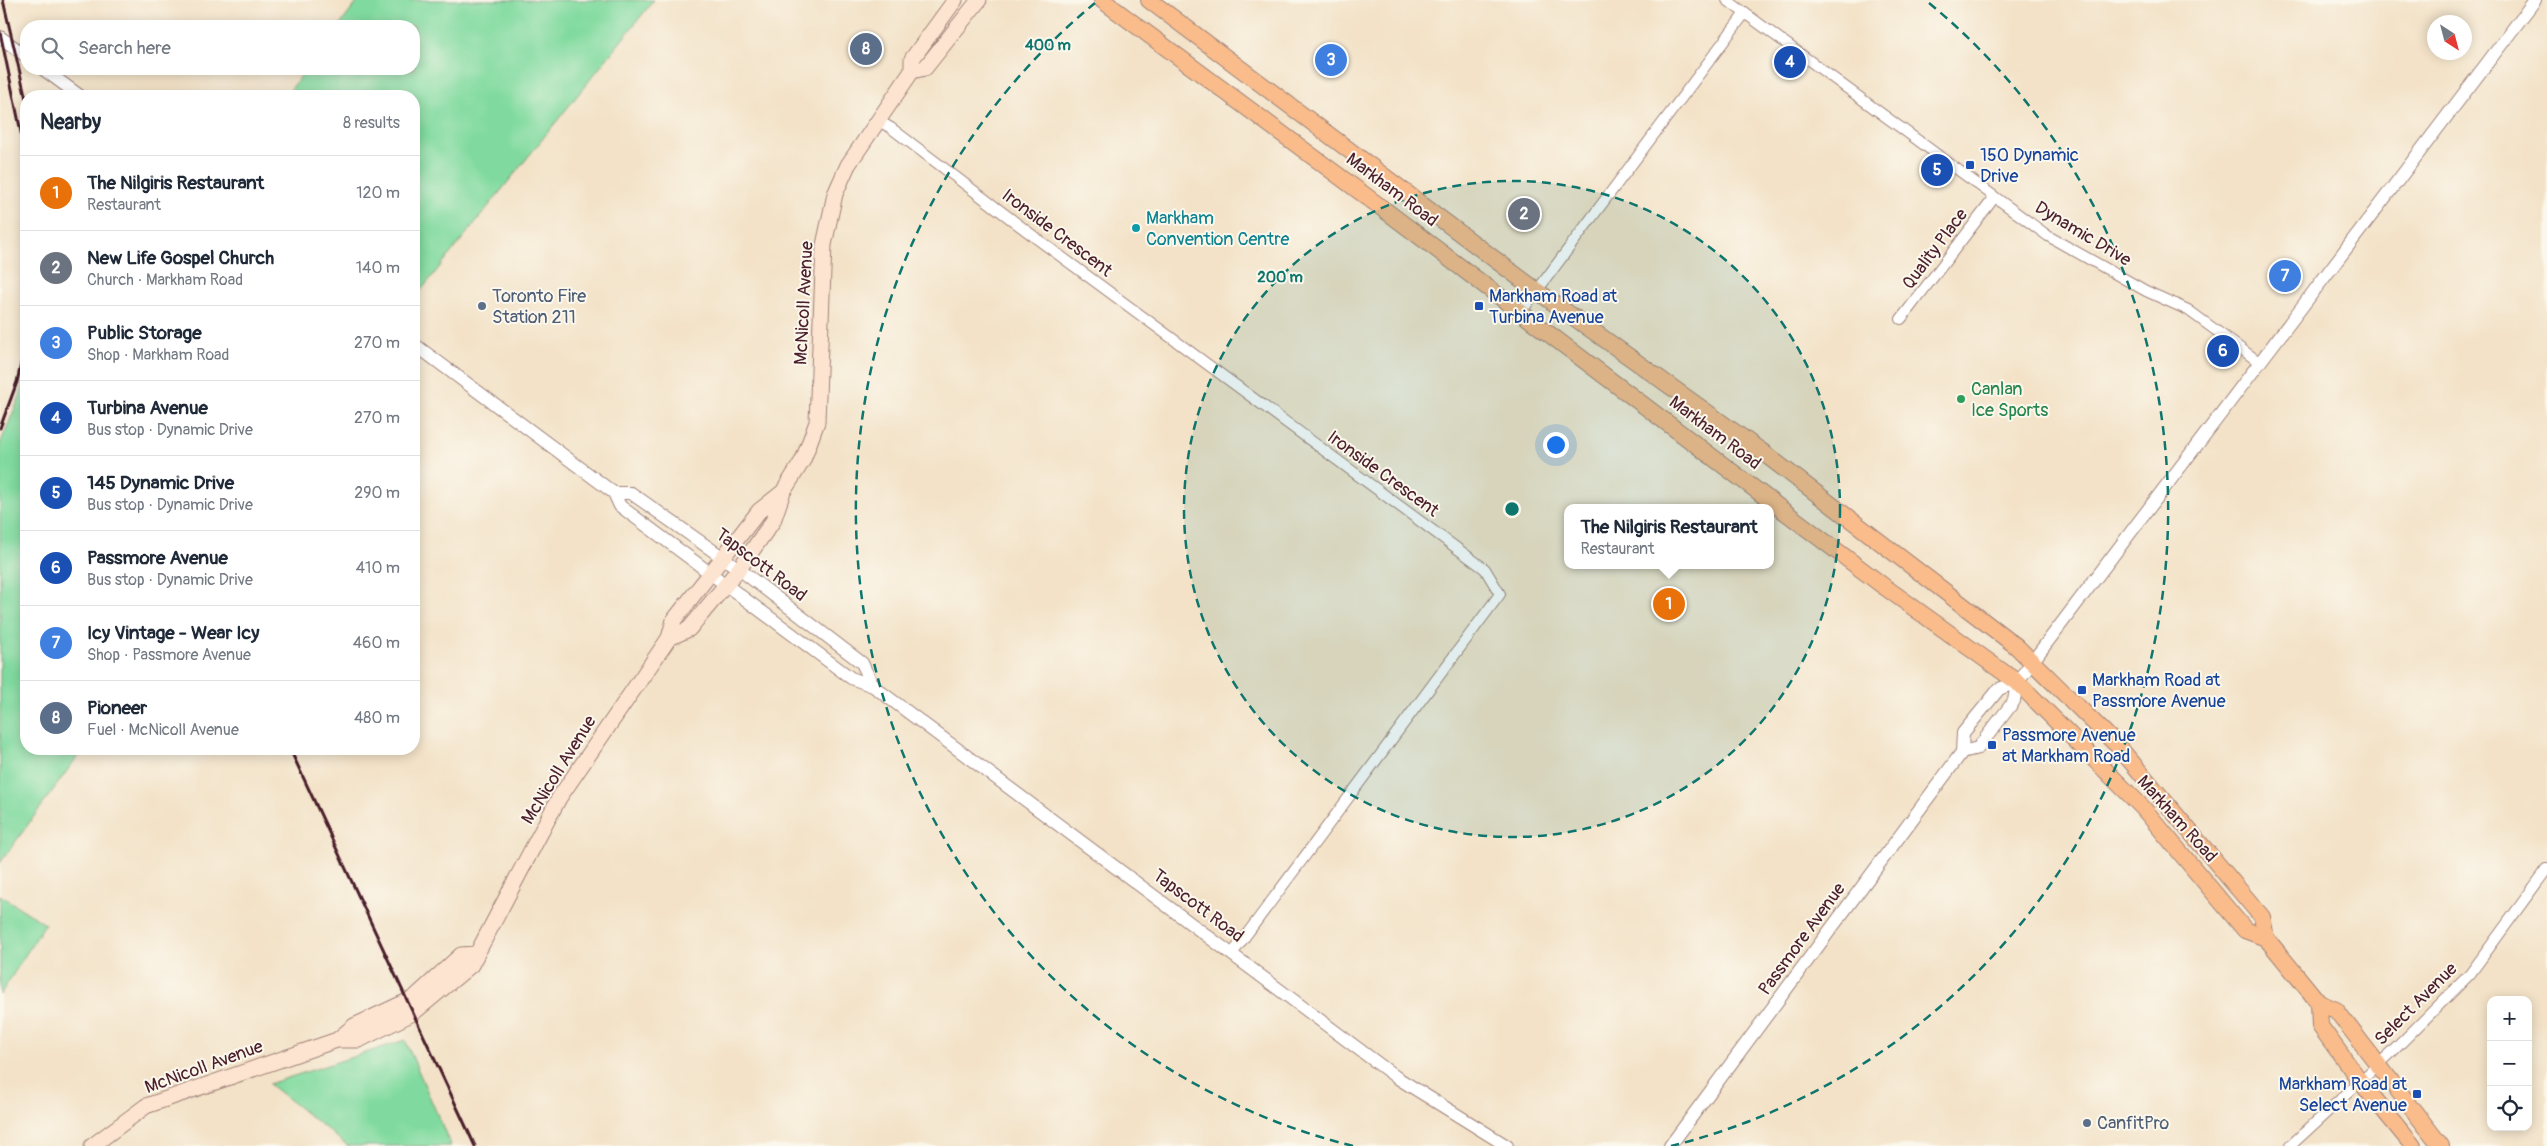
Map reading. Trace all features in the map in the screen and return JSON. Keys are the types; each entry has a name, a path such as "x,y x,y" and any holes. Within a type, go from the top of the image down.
{"main road":[{"name":"McNicoll Avenue","path":"669,638 689,629 739,569 773,521 783,492 803,460 817,422 824,245 835,194 848,165 912,71 912,58 955,0"},
{"name":"McNicoll Avenue","path":"912,71 925,68 979,0"},
{"name":"Markham Road","path":"1102,0 1521,312 1882,585 2017,682 2143,808 2245,930 2266,938"},
{"name":"Markham Road","path":"1148,0 1537,291 1761,451 2016,646 2048,680 2118,746 2262,917 2266,938 2319,1003 2336,1010 2441,1146"},
{"name":"McNicoll Avenue","path":"92,1146 146,1106 337,1040 354,1026 414,998 461,955 476,954 559,798 669,638 674,620 759,511 783,492"},
{"path":"2319,1003 2320,1026 2360,1081 2413,1146"}],"street":[{"name":"Dynamic Drive","path":"1727,0 2048,236 2146,291 2188,310 2258,362"},
{"name":"Passmore Avenue","path":"1962,752 1978,748 2014,701 2017,682 2534,0"},
{"path":"1521,312 1744,13"},
{"path":"0,37 20,52"},
{"path":"51,75 72,90"},
{"name":"Ironside Crescent","path":"877,120 891,128 1049,248 1485,569 1500,594 1232,954"},
{"name":"Quality Place","path":"1901,319 1994,198"},
{"name":"Tapscott Road","path":"420,348 614,493 620,506 851,678 873,686 1396,1077 1507,1146"},
{"name":"Tapscott Road","path":"614,493 630,493 739,569 862,663 873,686"},
{"name":"Passmore Avenue","path":"1670,1146 1962,752 1963,733 1999,689 2017,682"},
{"name":"Select Avenue","path":"2290,1146 2378,1065 2470,974 2547,869"}],"green space":[{"path":"359,0 654,0 420,292 420,90 290,90 302,75 420,75 420,20 344,20"},
{"path":"20,396 20,755 79,755 0,863 0,444"},
{"path":"0,895 45,924 0,995"},
{"path":"405,1040 451,1146 348,1146 269,1084"}],"railway":[{"path":"3,0 20,73"},
{"path":"0,32 20,127"},
{"path":"20,75 24,90"},
{"path":"0,428 20,368"},
{"path":"293,755 475,1146"}],"place":[{"name":"Pioneer","path":"866,49"},
{"name":"Public Storage","path":"1331,60"},
{"name":"Turbina Avenue","path":"1790,62"},
{"name":"150 Dynamic Drive","path":"1970,165"},
{"name":"145 Dynamic Drive","path":"1937,170"},
{"name":"New Life Gospel Church","path":"1524,214"},
{"name":"Markham Convention Centre","path":"1136,228"},
{"name":"Icy Vintage - Wear Icy","path":"2285,276"},
{"name":"Toronto Fire Station 211","path":"482,306"},
{"name":"Markham Road at Turbina Avenue","path":"1479,306"},
{"name":"Passmore Avenue","path":"2223,351"},
{"name":"Canlan Ice Sports","path":"1961,399"},
{"name":"The Nilgiris Restaurant","path":"1669,604"},
{"name":"Markham Road at Passmore Avenue","path":"2082,690"},
{"name":"Passmore Avenue at Markham Road","path":"1992,745"},
{"name":"Markham Road at Select Avenue","path":"2417,1094"},
{"name":"CanfitPro","path":"2087,1123"}]}
